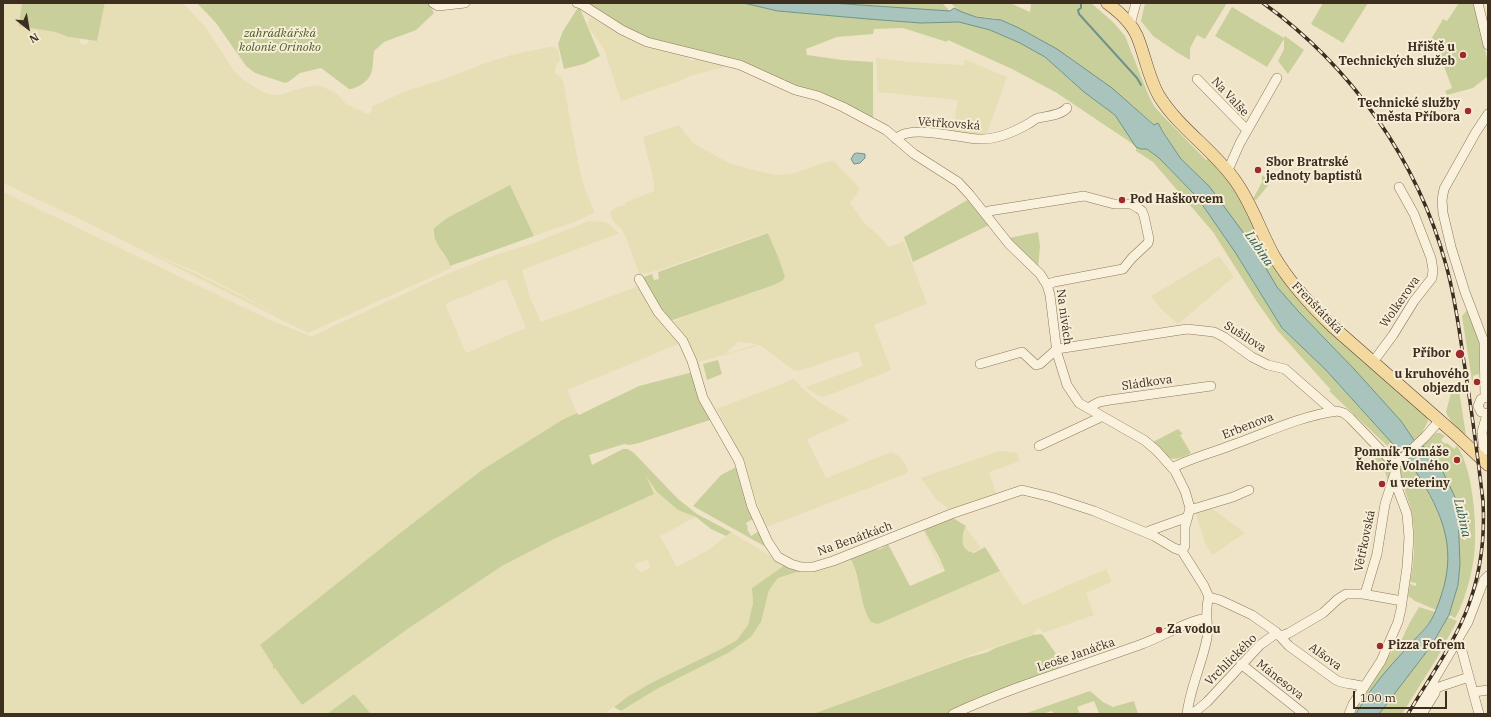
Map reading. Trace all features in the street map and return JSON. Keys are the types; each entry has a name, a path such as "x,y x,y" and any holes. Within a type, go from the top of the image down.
{"main road":[{"name":"Frenštátská","path":"1106,3 1122,15 1137,36 1150,76 1159,96 1172,112 1228,170 1246,197 1274,255 1292,284 1315,310 1440,420 1484,461"}],"street":[{"path":"433,3 438,6 465,3"},
{"name":"Na nivách","path":"577,3 581,4 622,30 648,42 740,65 795,90 818,96 843,107 873,122 914,154 958,182 1009,244 1040,274 1047,285 1050,295 1057,349 1067,385 1079,403 1144,440 1156,450 1172,468 1185,491 1189,514 1185,527 1185,546 1182,550"},
{"path":"1130,25 1136,3"},
{"path":"1478,3 1486,24 1488,45"},
{"name":"Na Valše","path":"1228,170 1247,130 1277,78"},
{"name":"Na Valše","path":"1197,79 1247,130"},
{"name":"Větřkovská","path":"896,139 899,136 913,133 934,133 978,139 992,138 1012,132 1030,124 1036,119 1062,112 1067,108"},
{"path":"1484,461 1482,432 1487,414 1481,412 1478,406 1480,401 1487,397 1484,342 1465,292 1451,247 1443,213 1442,200 1444,189 1476,132 1488,114"},
{"name":"Wolkerova","path":"1373,362 1393,335 1414,301 1432,278 1433,270 1428,251 1414,214 1399,187"},
{"path":"985,213 989,211 1084,196 1114,204 1131,204 1142,211 1149,239 1148,243 1123,269 1054,282 1047,285"},
{"name":"Na Benátkách","path":"639,279 658,312 683,342 692,361 704,398 739,461 752,507 765,535 778,557 790,564 801,568 812,567 833,561 951,514 1022,490 1094,511 1148,533 1174,548 1182,550"},
{"name":"Sušilova","path":"1057,349 1187,329 1218,333 1252,357 1270,366 1285,369 1334,412"},
{"path":"980,364 1022,352 1036,366 1057,349"},
{"name":"Sládkova","path":"1088,408 1099,402 1110,400 1211,386"},
{"path":"1334,412 1341,412 1350,418 1397,465 1398,490 1401,494 1407,514 1409,538 1407,567 1398,622 1381,661 1348,714"},
{"name":"Erbenova","path":"1172,468 1277,427 1334,412"},
{"path":"1040,446 1099,418 1100,414"},
{"path":"1397,465 1440,420"},
{"name":"Větřkovská","path":"1365,594 1377,554 1385,504 1397,465"},
{"path":"1148,533 1149,531 1249,490"},
{"path":"1388,493 1393,490 1401,494"},
{"path":"1182,550 1204,586 1209,598 1207,604 1207,637 1189,701 1188,714"},
{"path":"1414,714 1433,687 1468,622 1484,580 1488,576"},
{"name":"Vrchlického","path":"1188,714 1196,711 1260,645 1274,635 1289,633 1324,613 1338,599 1346,594 1365,594 1402,601"},
{"path":"1209,598 1220,600 1252,615 1279,635"},
{"name":"Leoše Janáčka","path":"953,714 1023,686 1144,644 1207,618"},
{"name":"Alšova","path":"1279,635 1289,646 1336,680 1342,683 1364,687"},
{"path":"1455,645 1460,647 1462,651 1479,714"},
{"name":"Mánesova","path":"1241,664 1304,714"},
{"path":"1433,687 1469,676"},
{"path":"1422,714 1435,693 1433,687"},
{"path":"1474,692 1488,690"}],"shaded area":[{"path":"3,3 22,3 20,26 55,32 81,39 79,43 83,45 87,44 89,40 97,41 105,3 183,3 206,28 234,71 256,88 268,94 280,95 301,88 319,85 337,94 346,104 368,114 372,111 372,106 407,91 511,55 549,47 556,47 560,60 555,68 555,73 561,77 563,81 578,162 585,190 594,213 574,222 534,236 510,185 447,218 434,228 433,234 442,253 450,263 451,268 308,333 88,223 3,183","holes":["134,245 201,274 295,323 201,276"]},
{"path":"590,17 616,32 688,54 687,58 690,61 694,60 696,56 724,63 724,67 690,76 677,82 621,101 604,49 588,27"},
{"path":"876,58 910,62 964,65 964,59 1007,77 986,136 952,133 958,100 878,92"},
{"path":"679,125 694,144 731,164 777,175 792,174 826,162 834,161 860,189 850,203 865,224 889,247 904,241 927,304 874,325 891,369 824,397 815,394 806,387 863,366 858,351 799,371 793,370 760,345 699,362 704,383 695,359 670,321 673,320 673,322 691,314 771,286 785,277 768,232 659,270 644,274 641,273 640,276 626,237 622,230 613,221 610,212 614,210 614,208 625,205 625,203 654,191 654,182 643,137","holes":["738,342 758,344 725,354"]},
{"path":"3,192 270,320 310,337 454,271 495,255 531,244 589,221 604,222 619,233 522,270 529,295 541,322 639,286 681,343 567,390 577,413 562,420 482,470 260,646 273,665 273,669 275,668 302,705 409,628 502,566 554,539 634,502 628,460 625,456 612,458 625,455 632,459 645,474 657,492 678,510 696,517 660,536 677,567 710,549 731,532 785,565 752,588 753,603 748,625 737,640 651,683 627,697 604,714 371,714 354,694 327,714 3,714","holes":["506,279 526,328 466,353 445,304","647,560 650,566 649,569 641,572 635,567 637,563"]},
{"path":"1219,256 1234,277 1178,324 1161,309 1151,296"},
{"path":"794,379 803,389 822,404 850,420 807,439 826,478 891,452 899,456 908,471 903,475 766,527 737,448 717,409"},
{"path":"1000,451 1017,453 1020,461 989,472 996,494 950,510 936,499 921,478"},
{"path":"1210,507 1245,533 1212,555 1205,543 1195,511"},
{"path":"952,518 924,530 943,568 941,569 923,530 872,550 854,566 861,598 878,624 1000,571 1023,605 1106,569 1112,582 1086,593 1094,615 1043,633 1035,623 1039,629 1034,632 1033,635 979,652 813,714 620,714 622,711 655,690 728,653 751,637 761,622 769,590 778,578"},
{"path":"966,528 981,548 972,553 966,549 962,540"}],"green space":[{"path":"22,3 105,3 97,41 69,37 55,32 19,26"},
{"name":"zahrádkářská kolonie Orinoko","path":"197,3 429,3 434,13 416,30 384,42 374,51 372,70 369,78 361,85 349,89 321,68 300,73 285,83 255,73 246,66 216,23"},
{"path":"584,3 744,3 778,11 868,19 921,23 959,22 990,30 1020,43 1045,57 1084,92 1115,115 1136,147 1057,93 1012,69 948,40 947,42 903,28 874,29 873,34 837,37 806,49 807,55 842,60 873,62 873,119 844,105 771,75 648,39 623,28"},
{"path":"831,3 942,3 950,11"},
{"path":"951,3 1010,3 1030,12 1031,3 1091,3 1113,22 1125,36 1154,106 1206,160 1208,159 1158,107 1145,79 1147,79 1231,180 1270,257 1427,415 1428,421 1422,433 1414,440 1401,421 1277,287 1209,186 1181,159 1158,123 1155,125 1083,67 1045,42 1004,21 964,13"},
{"path":"1145,3 1227,3 1205,39 1197,35 1190,48 1190,60 1153,36 1141,21"},
{"path":"1323,3 1368,3 1343,43 1311,24"},
{"name":"Hřiště u Technických služeb","path":"1459,3 1474,3 1488,63 1488,76 1473,88 1447,95 1445,91 1452,88 1436,45 1429,47 1427,46 1443,19 1447,21"},
{"path":"579,6 600,56 584,64 564,69 558,44 563,31"},
{"path":"1232,7 1284,38 1285,36 1304,50 1288,74 1278,61 1284,49 1284,39 1267,67 1215,36"},
{"path":"1136,147 1147,149 1159,158 1197,197 1235,252 1282,328 1325,369 1401,453 1398,456 1329,391 1331,390 1277,330 1257,302 1213,232 1153,162 1136,151"},
{"path":"1262,175 1271,182 1256,200 1253,199 1262,182"},
{"path":"510,185 534,236 450,266 435,239 434,228 447,218"},
{"path":"969,199 989,225 913,262 904,237"},
{"path":"1038,232 1040,246 1038,268 1009,238"},
{"path":"768,233 785,277 782,281 771,286 670,321 654,301 641,278 652,274 654,280 659,279 658,272"},
{"path":"1467,310 1480,341 1479,374 1473,376 1473,388 1462,316"},
{"path":"718,360 722,374 707,380 703,364"},
{"path":"693,372 713,419 639,443 630,445 624,444 589,455 592,465 623,449 628,449 634,453 678,499 697,514 731,532 726,536 711,529 696,517 678,510 657,492 646,476 654,494 554,539 502,566 409,628 302,705 275,668 273,669 273,665 260,645 482,470 562,420 577,413 579,415 639,386"},
{"path":"1458,384 1466,435 1452,422 1446,412 1453,385"},
{"path":"1178,429 1183,434 1180,435 1191,453 1184,457 1173,459 1169,458 1151,443"},
{"path":"1436,433 1440,433 1445,436 1441,440 1445,444 1447,443 1454,449 1457,446 1462,456 1467,468 1475,516 1475,545 1470,579 1465,596 1455,618 1449,615 1458,585 1460,564 1458,513 1455,497 1422,445"},
{"path":"1377,453 1389,466 1391,479 1388,481 1385,472 1382,472 1373,455"},
{"path":"1407,460 1416,471 1434,504 1446,537 1449,560 1448,572 1436,610 1415,601 1408,596 1410,584 1416,586 1416,583 1410,582 1414,555 1414,527 1400,470"},
{"path":"738,466 766,543 766,547 693,506 721,475","holes":["753,519 759,531 751,536 747,529 746,523"]},
{"path":"953,518 966,526 963,534 963,542 966,549 974,553 985,547 1000,571 878,624 871,622 864,607 857,575 851,559 872,550 881,549 888,544 910,586 945,571 924,530"},
{"path":"785,565 800,571 778,578 769,590 761,622 751,637 728,653 655,690 621,711 614,707 627,697 651,683 737,640 748,625 753,603 752,588"},
{"path":"1419,607 1435,612 1430,622 1364,699 1356,714 1352,714 1386,659 1402,639"},
{"path":"1448,617 1457,621 1437,658 1402,714 1379,714 1431,646"},
{"path":"1042,634 1062,662 1060,669 972,703 948,714 813,714 966,658 988,652 995,648 1033,635"},
{"path":"1090,691 1103,702 1113,707 1134,701 1138,714 1096,714 1099,713 1094,701 1077,707 1080,714 1054,714 1052,711 1042,714 1024,714"},
{"path":"354,694 371,714 327,714"}],"water":[{"path":"744,3 831,3 950,11 954,8 976,17 1001,20 1057,49 1112,88 1154,125 1158,123 1181,159 1209,186 1251,243 1277,287 1401,421 1414,440 1427,449 1441,468 1455,497 1458,513 1460,564 1458,585 1449,615 1431,646 1379,714 1356,714 1379,680 1425,629 1438,606 1446,577 1448,559 1447,542 1443,526 1430,495 1410,463 1325,369 1282,328 1235,252 1197,197 1159,158 1147,149 1136,147 1115,115 1084,92 1045,57 1020,43 990,30 959,22 921,23 868,19 778,11"},
{"path":"854,154 865,154 865,158 860,163 854,164 851,159"}],"waterway":[{"path":"1081,3 1081,8 1078,10 1079,14 1137,78 1141,85"}],"railway":[{"path":"1263,3 1295,28 1325,56 1352,86 1377,119 1399,153 1418,189 1434,226 1454,296 1471,406 1483,501 1483,540 1477,579 1457,633 1408,714"}],"place":[{"name":"Hřiště u Technických služeb","path":"1463,55"},
{"name":"Technické služby města Příbora","path":"1468,111"},
{"name":"Sbor Bratrské jednoty baptistů","path":"1258,170"},
{"name":"Pod Haškovcem","path":"1122,200"},
{"name":"Příbor","path":"1460,354"},
{"name":"u kruhového objezdu","path":"1477,382"},
{"name":"Pomník Tomáše Řehoře Volného","path":"1457,460"},
{"name":"u veteriny","path":"1382,484"},
{"name":"Za vodou","path":"1159,630"},
{"name":"Pizza Fofrem","path":"1380,646"}],"water label":[{"name":"Lubina","path":"1259,249"},
{"name":"Lubina","path":"1462,518"}]}
